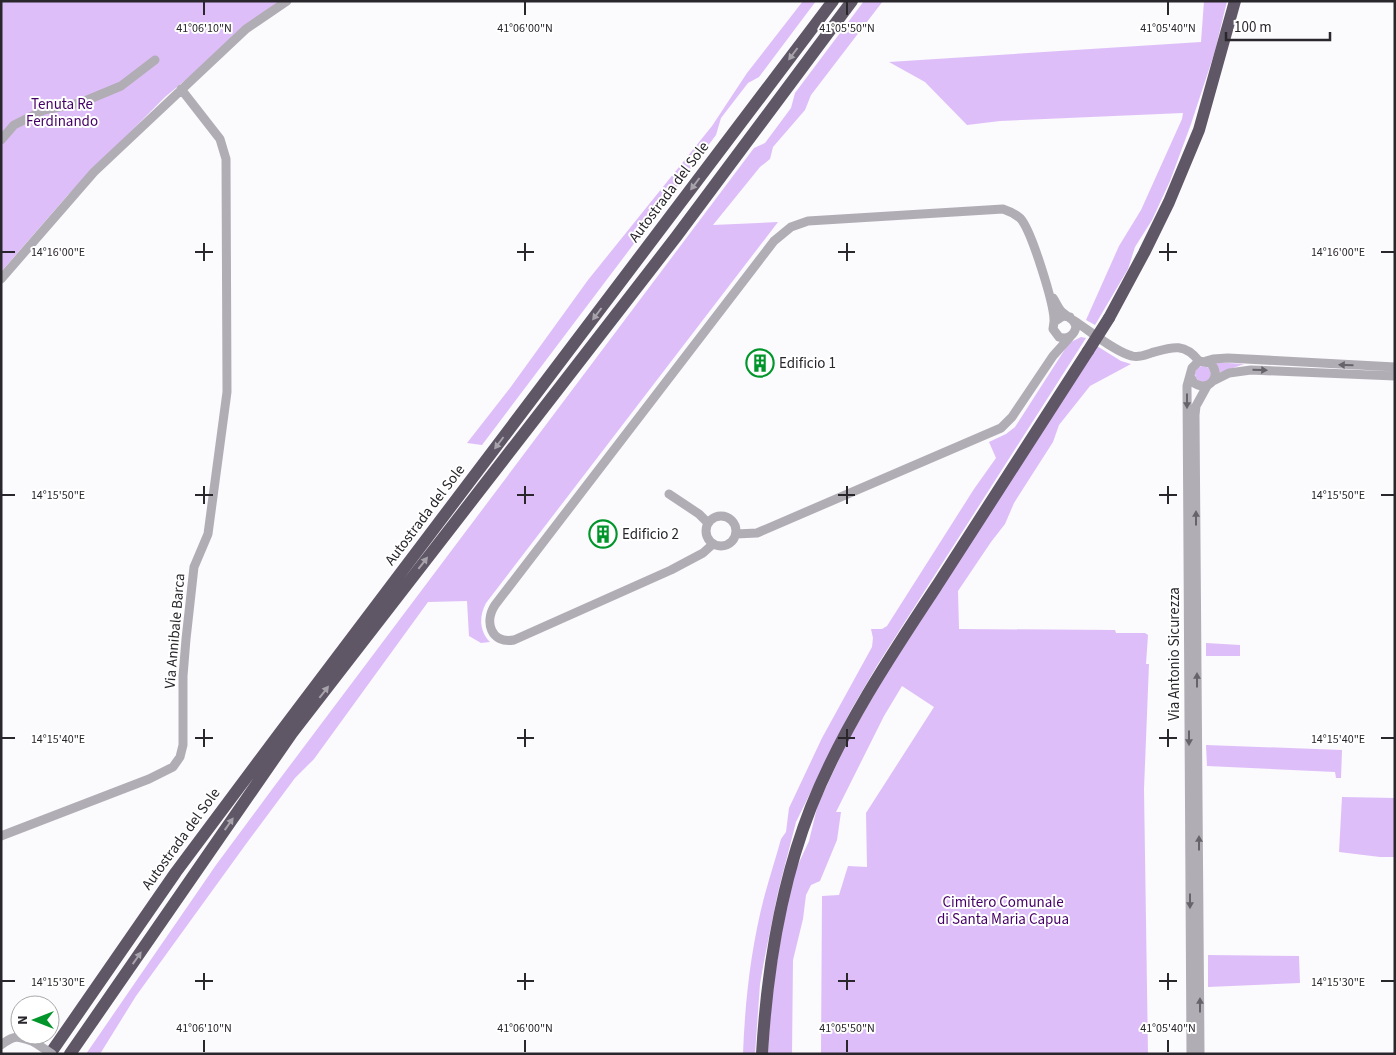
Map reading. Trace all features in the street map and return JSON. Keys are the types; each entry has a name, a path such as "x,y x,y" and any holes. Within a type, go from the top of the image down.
{"highway":[{"name":"Autostrada del Sole","path":"52,1051 176,872 833,1"},
{"name":"Autostrada del Sole","path":"70,1054 292,733 670,245 852,1"},
{"path":"762,1054 769,968 786,882 811,807 832,760 893,652 1088,351 1144,253 1169,202 1199,130 1236,1"},
{"path":"80,1054 109,998"}],"street":[{"path":"1,279 94,172 246,29 287,1"},
{"path":"1,140 14,125 44,110 80,103 121,86 155,60"},
{"name":"Via Annibale Barca","path":"1,836 173,767 180,757 183,746 183,676 194,567 208,534 227,392 227,204 224,147 220,139 181,89"},
{"path":"713,544 703,552 671,570 514,640 499,638 491,630 489,617 495,606 774,241 791,227 808,221 1003,209 1020,218 1024,225 1050,294 1055,315 1054,332 1056,342 1053,356"},
{"path":"1050,294 1062,312 1092,333 1131,356 1142,356 1178,347 1189,350 1202,361 1210,363 1215,369 1215,378 1210,384"},
{"path":"1054,322 1062,316 1072,318"},
{"path":"736,534 757,533 1001,428 1012,417 1053,356 1072,335 1076,327 1072,318"},
{"path":"1054,332 1062,338 1092,333"},
{"path":"1202,361 1228,358 1395,366"},
{"name":"Via Antonio Sicurezza","path":"1191,1054 1186,427 1187,386 1192,368 1202,361"},
{"path":"1190,376 1194,383 1202,387 1229,373 1250,370 1395,376"},
{"name":"Via Antonio Sicurezza","path":"1200,1054 1195,416 1196,406 1210,384"},
{"path":"669,494 708,523"},
{"path":"716,517 726,517 734,524 736,534 731,543 717,546 713,544 707,537 706,528 708,523 716,517"},
{"path":"1,1045 11,1037 18,1036 52,1051"}],"green space":[{"name":"Tenuta Re Ferdinando","path":"1,1 281,1 165,97 67,196 1,272"},
{"path":"803,1 816,1 759,77 748,83 721,118 716,135 482,445 467,443 510,388 588,280 712,126 747,73"},
{"path":"864,1 883,1 811,95 805,110 773,147 770,159 760,167 713,225 778,222 486,603 481,623 486,638 490,642 481,643 469,636 467,601 428,602 314,759 295,778 246,844 136,996 100,1054 86,1054 216,865 754,148 765,143 791,108 795,93"},
{"path":"1204,1 1227,1 1215,51 1191,124 1170,181 1152,220 1135,247 1128,269 1095,325 1086,320 1119,246 1141,210 1183,113 1000,121 967,125 925,82 889,62 1201,42"},
{"path":"1081,337 1086,338 878,664 851,710 796,822 778,892 760,984 755,1054 743,1054 745,1014 752,954 765,894 781,839 786,832 789,808 822,738 872,647 871,629 882,629 887,626 974,489 996,458 989,442 1006,434 1015,427 1069,343"},
{"name":"Cimitero Comunale di Santa Maria Capua","path":"1097,346 1121,361 1131,364 1090,386 1059,425 1053,442 1014,503 1005,524 958,591 959,629 1115,630 1116,633 1145,633 1148,635 1146,664 1149,664 1144,789 1148,1054 821,1054 822,896 839,895 848,866 867,867 866,813 934,707 902,686 884,716 836,812 841,812 837,840 820,881 811,885 806,895 803,919 793,960 792,1054 768,1054 771,999 787,900 796,869 809,841 817,808 847,742 883,679"},
{"path":"1213,362 1244,364 1219,373 1217,366"},
{"path":"1200,366 1206,366 1211,371 1209,380 1200,382 1195,377 1195,371"},
{"path":"1206,643 1240,645 1240,656 1206,656"},
{"path":"1206,745 1342,750 1341,778 1336,778 1335,772 1207,766"},
{"path":"1342,797 1395,798 1395,857 1339,852"},
{"path":"1208,955 1299,956 1300,983 1208,987"}],"place":[{"name":"Edificio 1","path":"760,363"},
{"name":"Edificio 2","path":"603,534"}]}
